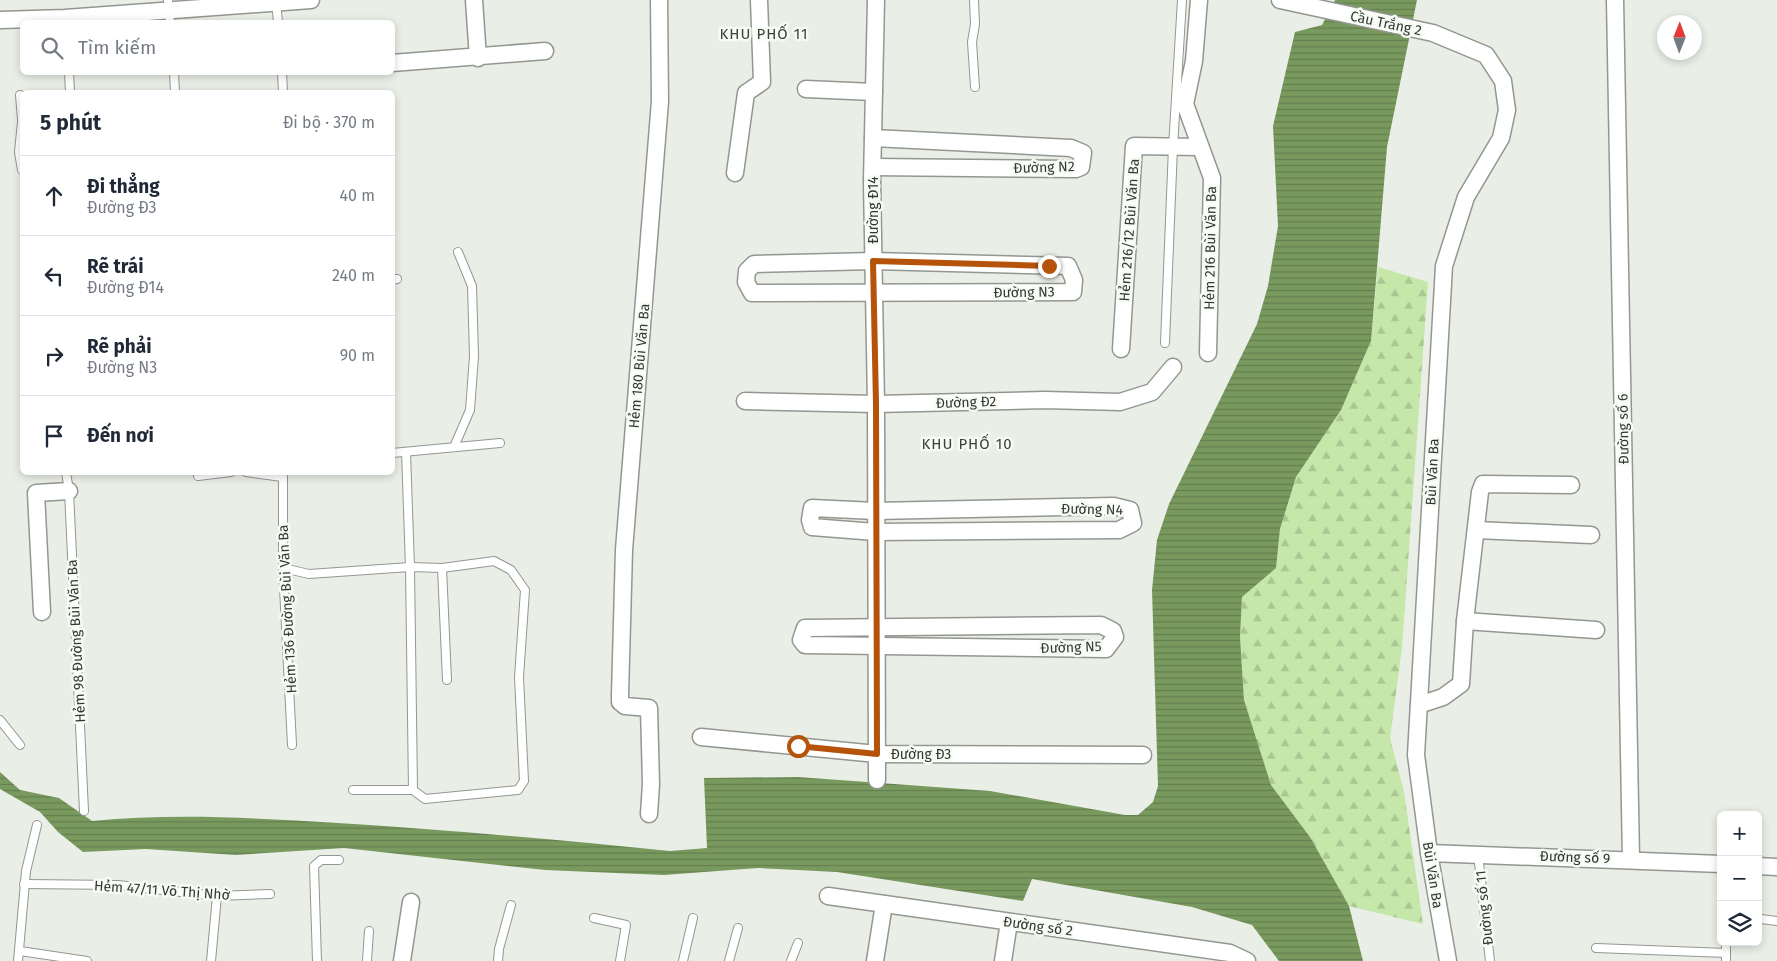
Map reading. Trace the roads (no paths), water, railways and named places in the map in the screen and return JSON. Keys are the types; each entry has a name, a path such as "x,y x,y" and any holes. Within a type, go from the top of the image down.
{"street":[{"path":"0,20 65,20 311,0"},
{"path":"474,0 478,58"},
{"name":"Hẻm 180 Bùi Văn Ba","path":"649,814 651,784 648,707 625,706 620,702 620,695 624,550 660,101 658,0"},
{"path":"735,173 746,93 762,82 759,0"},
{"name":"Đường Đ14","path":"876,0 872,167 876,404 877,780"},
{"name":"Hẻm 216 Bùi Văn Ba","path":"1199,0 1194,60 1185,104 1212,178 1208,353"},
{"name":"Cầu Trắng 2","path":"1280,0 1433,33"},
{"name":"Đường số 6","path":"1616,0 1631,859"},
{"name":"Bùi Văn Ba","path":"1433,33 1486,55 1503,81 1507,110 1501,138 1466,197 1444,266 1416,755 1429,853 1448,961"},
{"path":"395,63 478,58 545,51"},
{"path":"806,89 874,92"},
{"name":"Đường N2","path":"872,167 1076,169 1081,167 1083,162 1082,153 1071,148 873,138"},
{"name":"Hẻm 216/12 Bùi Văn Ba","path":"1122,349 1134,146 1200,147"},
{"path":"873,261 754,264 747,271 746,282 752,293 874,294"},
{"name":"Đường N3","path":"873,261 1068,266 1074,280 1073,292 874,294"},
{"name":"Đường Đ2","path":"745,401 876,404 1045,400 1120,402 1152,392 1173,367"},
{"path":"1419,705 1443,697 1461,684 1465,621 1480,492 1483,484 1571,485"},
{"path":"42,612 36,493 70,491"},
{"name":"Đường N4","path":"1114,506 1130,510 1133,523 1119,530 875,532 812,527 810,520 812,508 875,511 1114,506"},
{"path":"1477,530 1591,535"},
{"path":"1465,621 1596,630"},
{"name":"Đường N5","path":"1101,624 1113,631 1115,637 1106,649 876,647 805,645 801,640 805,628 1101,624"},
{"name":"Đường Đ3","path":"701,737 877,754 1143,755"},
{"name":"Đường số 9","path":"1429,853 1631,859 1717,864"},
{"path":"1762,866 1777,867"},
{"name":"Đường số 2","path":"828,896 1230,953 1247,961"},
{"path":"402,961 411,902"},
{"path":"875,961 884,904"},
{"path":"1003,961 1009,922"}],"lane":[{"path":"974,0 975,24 972,42 975,87"},
{"path":"1165,343 1173,147 1182,0"},
{"path":"276,2 278,20"},
{"path":"69,75 70,90"},
{"path":"174,75 175,90"},
{"path":"282,75 283,90"},
{"path":"20,142 20,158"},
{"path":"454,447 470,410 474,356 472,286 458,252"},
{"path":"395,453 500,443"},
{"path":"406,452 410,567 413,790"},
{"name":"Hẻm 98 Đường Bùi Văn Ba","path":"67,475 70,491 84,811"},
{"path":"198,476 206,475"},
{"name":"Hẻm 136 Đường Bùi Văn Ba","path":"283,475 283,568 291,693 292,745"},
{"path":"283,568 309,574 410,567 442,568 494,561 510,570 525,590 520,677 524,781 518,790 425,800 413,790 353,790"},
{"path":"442,568 447,680"},
{"path":"0,720 20,745"},
{"path":"18,961 24,884 37,825"},
{"name":"Đường số 11","path":"1478,854 1490,961"},
{"path":"317,961 314,866 320,860 339,860"},
{"name":"Hẻm 47/11 Võ Thị Nhờ","path":"24,884 118,885 217,896 270,894"},
{"path":"211,961 217,896"},
{"path":"498,961 498,948 511,904"},
{"path":"594,918 626,925 620,961"},
{"path":"683,961 694,918"},
{"path":"1762,919 1777,921"},
{"path":"729,961 738,928"},
{"path":"367,961 369,931"},
{"path":"791,961 798,943"},
{"path":"1596,948 1726,957"},
{"path":"20,951 88,961"}],"district":[{"name":"KHU PHỐ 11","path":"764,34"},
{"name":"KHU PHỐ 10","path":"967,444"}]}
